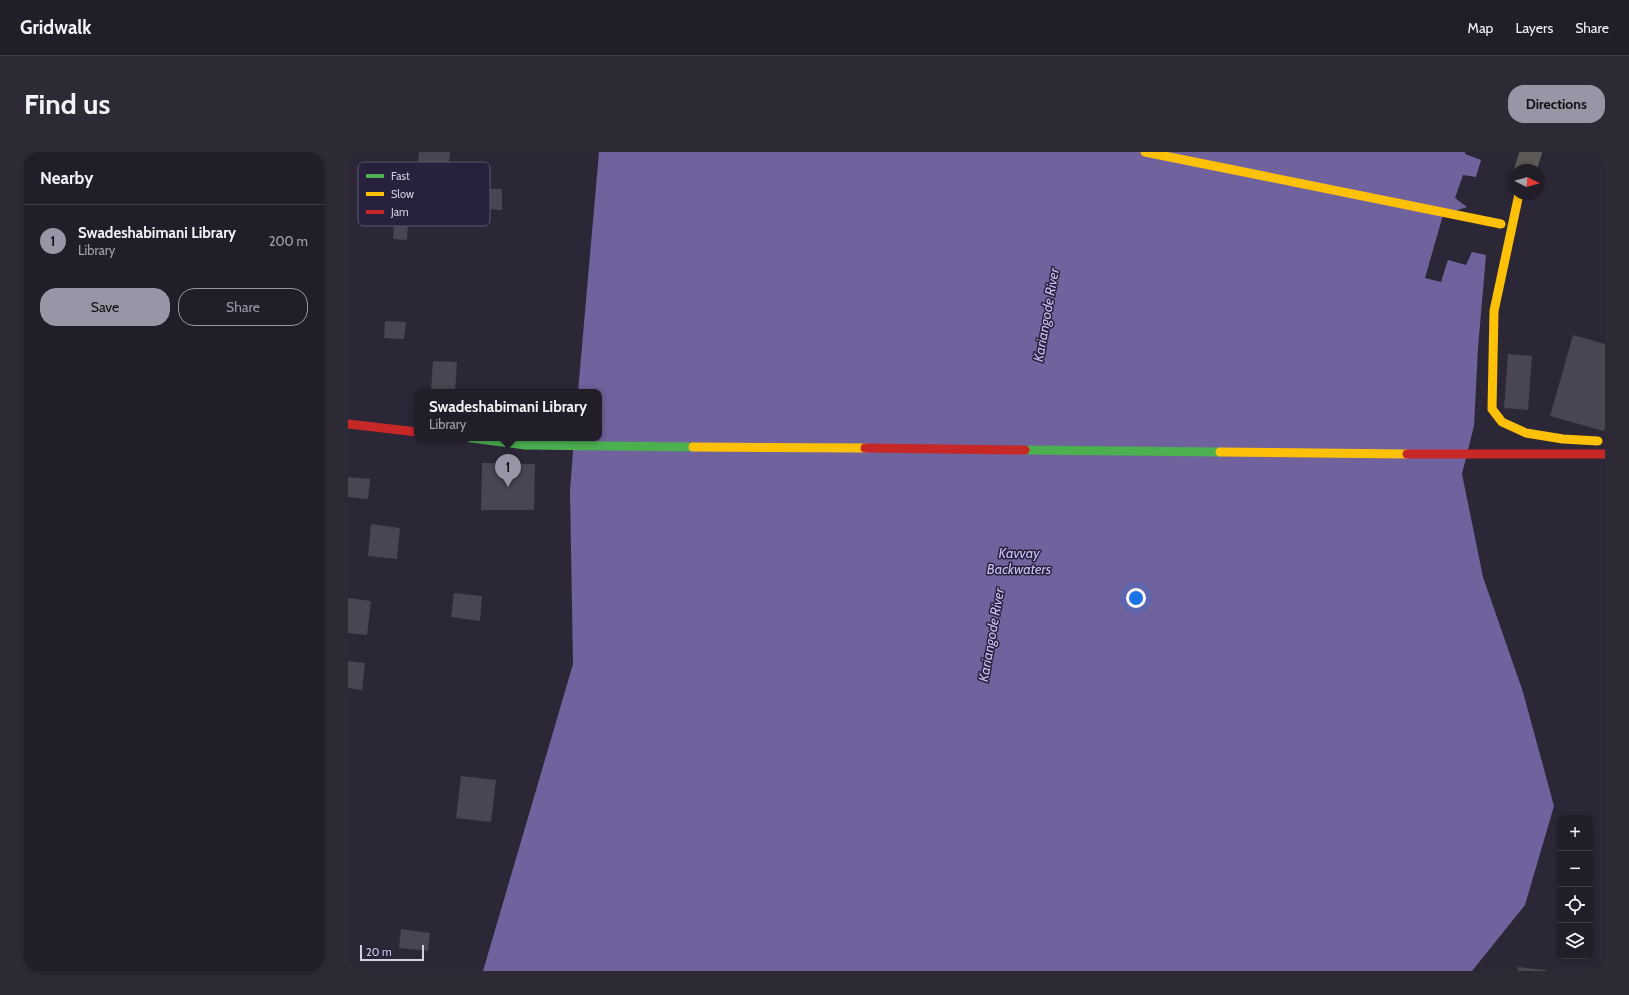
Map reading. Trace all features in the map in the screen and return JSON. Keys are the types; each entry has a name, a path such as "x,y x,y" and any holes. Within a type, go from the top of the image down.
{"main road":[{"path":"1145,152 1501,224"},
{"path":"1517,200 1494,311 1492,409 1502,422 1526,433 1562,439 1605,442"},
{"path":"348,424 414,432"},
{"path":"494,441 525,445 1534,455 1605,454"}],"street":[{"path":"1527,164 1531,152"}],"water":[{"name":"Kavvay Backwaters","path":"599,152 1465,152 1465,154 1481,160 1476,177 1463,175 1455,198 1467,207 1443,215 1425,278 1441,282 1448,260 1466,265 1472,252 1486,255 1478,348 1474,426 1462,474 1483,577 1523,692 1554,806 1525,905 1472,971 483,971 573,664 570,491 574,441 602,441 602,389 578,389"}],"building":[{"path":"419,152 450,152 449,162 418,162"},
{"path":"490,189 502,189 502,210 490,209"},
{"path":"394,226 408,226 407,240 393,239"},
{"path":"385,321 406,322 404,339 384,338"},
{"path":"1573,335 1605,344 1604,431 1550,416"},
{"path":"1508,354 1532,356 1528,410 1504,408"},
{"path":"433,361 457,362 455,389 431,389"},
{"path":"482,463 535,464 534,510 481,510"},
{"path":"348,477 370,479 368,499 348,497"},
{"path":"371,524 400,528 397,559 368,556"},
{"path":"454,593 482,596 480,621 451,617"},
{"path":"348,598 371,601 367,635 348,633"},
{"path":"348,661 365,663 362,690 348,688"},
{"path":"461,776 496,780 491,822 456,818"},
{"path":"401,929 430,933 428,951 399,948"},
{"path":"1518,967 1546,970 1546,971 1517,971"}],"traffic: fast":[{"path":"494,441 525,445 693,447"},
{"path":"1025,450 1220,452"}],"traffic: slow":[{"path":"1145,152 1501,224"},
{"path":"1518,200 1494,311 1492,409 1502,422 1526,433 1563,439 1598,441"},
{"path":"693,447 865,448"},
{"path":"1220,452 1407,454"}],"traffic: jam":[{"path":"348,424 414,432"},
{"path":"865,448 1025,450"},
{"path":"1407,454 1605,454"}],"place":[{"name":"Swadeshabimani Library","path":"508,487"}],"water label":[{"name":"Kariangode River","path":"1046,315"},
{"name":"Kariangode River","path":"991,635"}]}
